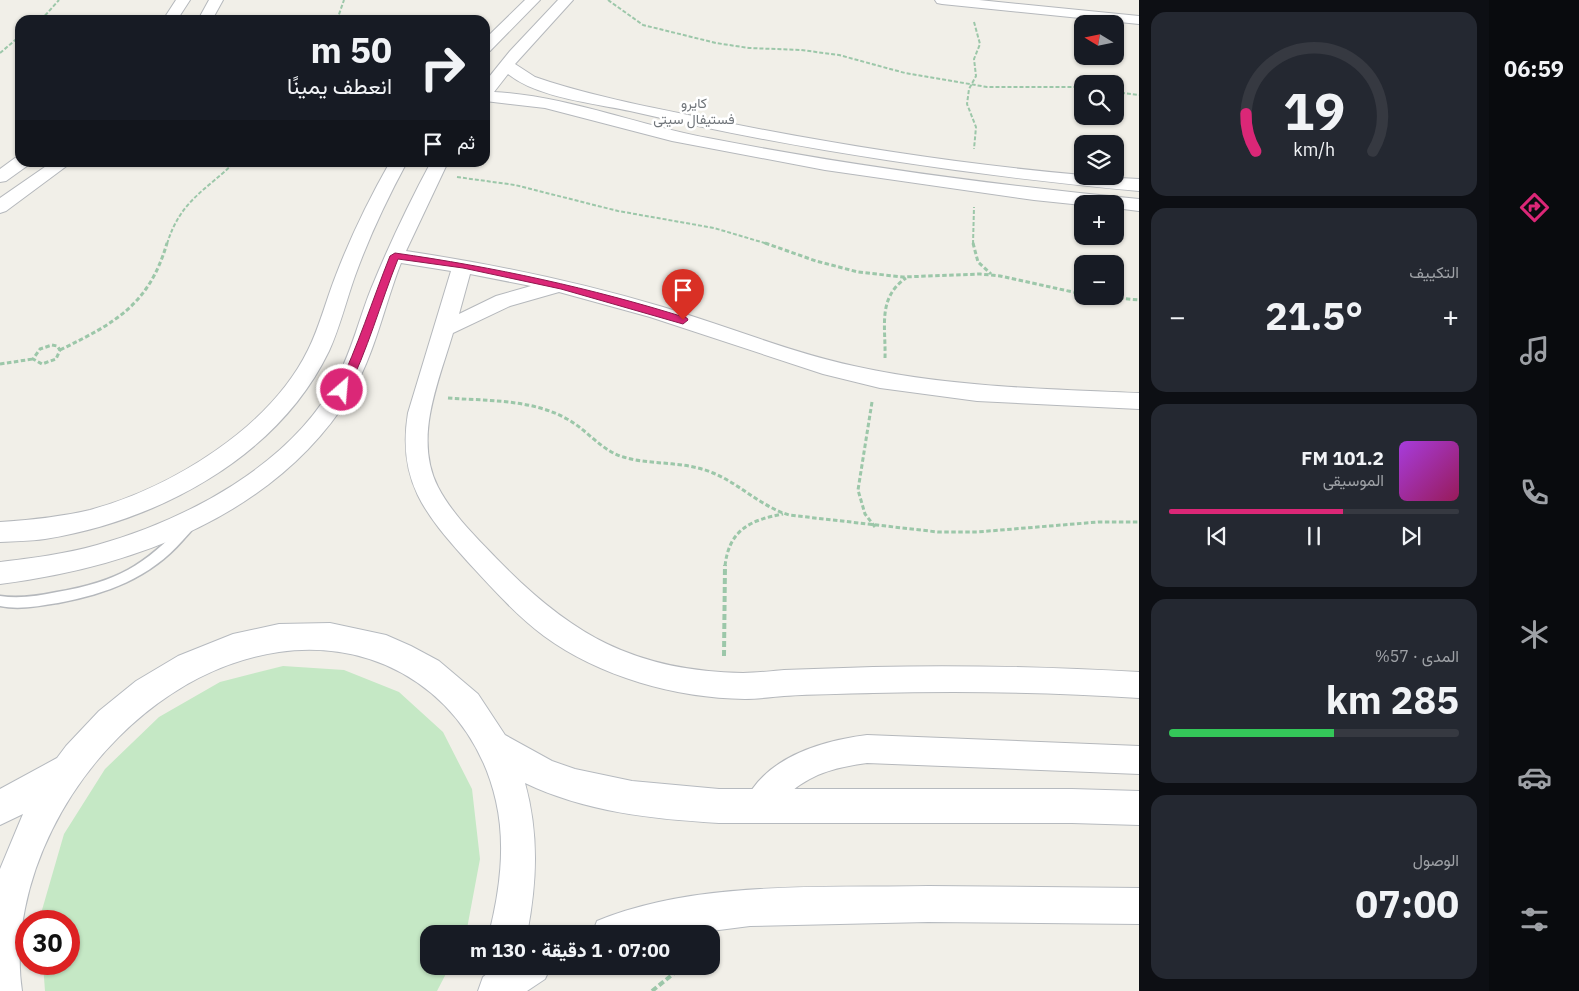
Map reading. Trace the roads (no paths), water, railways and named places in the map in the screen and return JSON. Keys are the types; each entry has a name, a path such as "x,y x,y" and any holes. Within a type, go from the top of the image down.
{"street":[{"path":"173,15 183,0"},
{"path":"208,15 216,0"},
{"path":"490,43 533,0"},
{"path":"490,87 538,27 566,0"},
{"path":"942,0 1139,20"},
{"path":"506,65 522,76 554,88 659,113 810,144 974,168 1139,185"},
{"path":"490,95 544,102 645,130 790,160 974,188 1139,205"},
{"path":"0,177 15,166"},
{"path":"0,207 57,167"},
{"path":"0,532 47,529 87,520 150,499 182,484 213,465 264,423 285,401 315,358 324,338 350,262 381,194 397,167"},
{"path":"0,573 49,567 125,548 194,518 223,502 274,466 296,447 329,409 352,371 395,256 437,168"},
{"path":"395,256 463,265 561,286 658,312 792,358 878,380 980,393 1139,401"},
{"path":"463,265 414,431 416,458 423,484 431,499 456,532 536,614 566,636 600,654 636,669 672,678 719,684 745,686 872,680 962,679 1079,681 1139,685"},
{"path":"444,329 503,301 561,286"},
{"path":"3,991 3,927 16,870 38,817 68,770 113,720 163,681 217,653 273,638 327,636 379,646 426,668 465,703 496,748 509,784 518,823 519,866 514,911 510,925"},
{"path":"496,748 517,763 552,780 596,791 686,804 1139,808"},
{"path":"758,806 775,785 797,769 821,757 843,751 867,749 1139,760"},
{"path":"0,808 68,770"},
{"path":"643,925 700,913 750,908 928,904 1139,906"},
{"path":"487,991 494,975"},
{"path":"497,991 517,975"}],"lane":[{"path":"0,601 16,603 54,598 107,586 122,580 136,574 159,557 194,518"}],"district":[{"name":"كايرو فستيفال سيتى","path":"694,112"}]}
